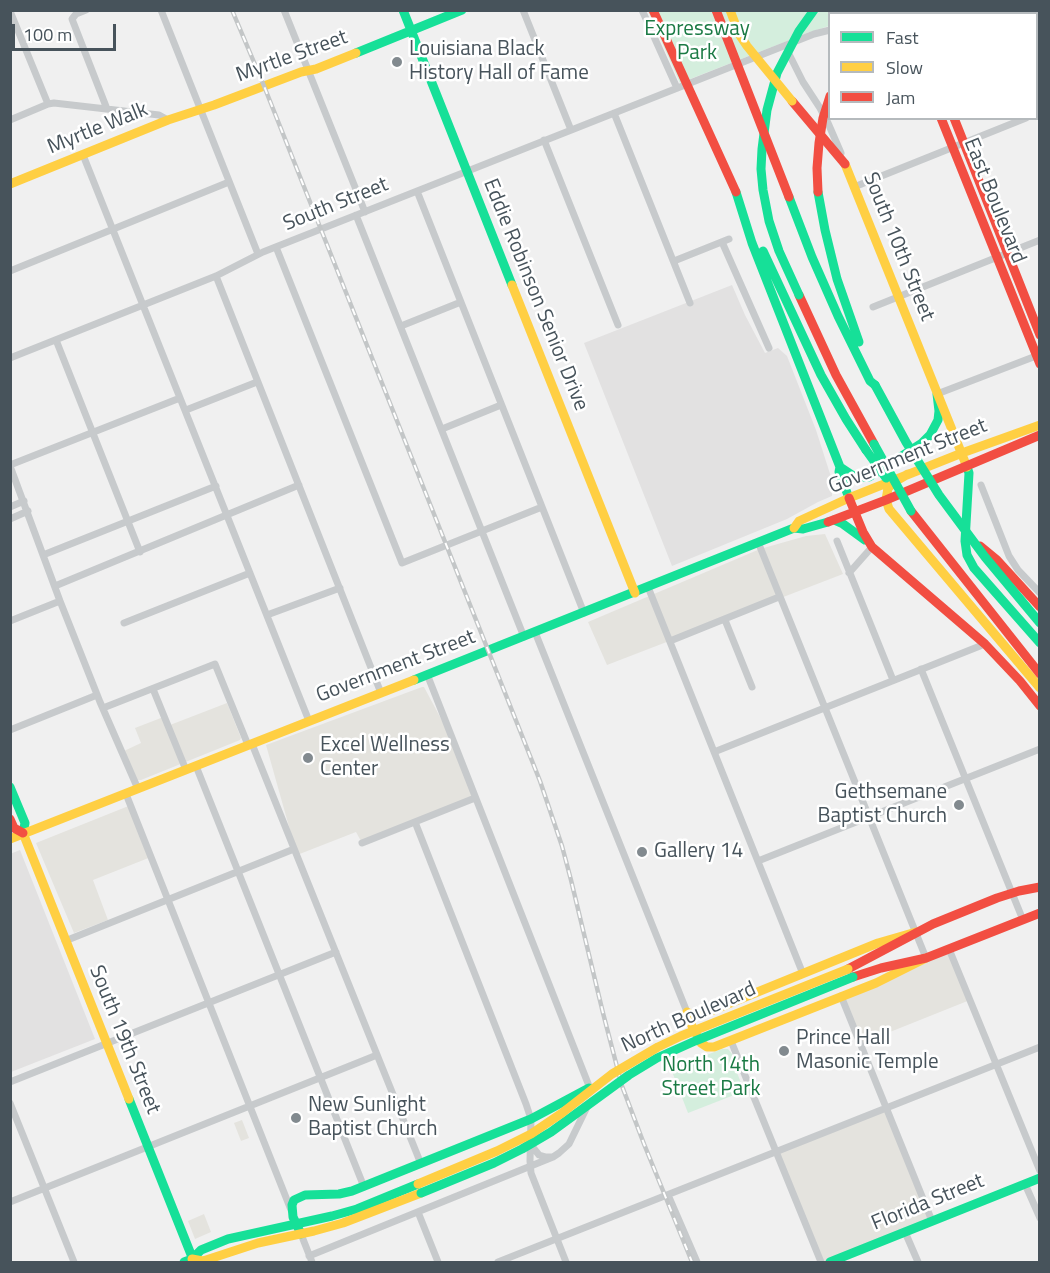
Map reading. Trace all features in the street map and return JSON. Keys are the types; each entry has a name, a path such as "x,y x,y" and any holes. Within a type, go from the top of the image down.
{"main road":[{"name":"Eddie Robinson Senior Drive","path":"404,10 635,593"},
{"name":"Myrtle Street","path":"200,110 316,69 462,10"},
{"path":"653,10 736,192 840,467 855,477 866,477 878,472 922,443 933,431 938,420 937,394"},
{"path":"716,10 826,290 873,382 939,495 1009,588 1040,623"},
{"path":"730,10 739,34 747,46 845,164"},
{"path":"814,10 799,31 777,73 767,110 762,149 763,190 769,221 785,265 870,447"},
{"path":"828,102 819,143 818,192 837,279 873,382"},
{"name":"Myrtle Walk","path":"10,184 168,120 200,110"},
{"name":"East Boulevard","path":"942,120 1038,360"},
{"name":"East Boulevard","path":"955,120 1040,335"},
{"name":"South 10th Street","path":"845,164 967,466 969,473 965,541 969,559 978,573 1040,643"},
{"path":"755,242 821,375 846,419 870,447 911,512 1040,674"},
{"name":"Government Street","path":"794,528 799,521 849,498 1040,425"},
{"name":"Government Street","path":"10,839 794,528 803,529 834,520 886,500 1040,435"},
{"path":"840,467 838,472 870,545"},
{"path":"908,474 886,491 889,509 1040,688"},
{"path":"834,520 870,545 984,644 1020,681 1040,706"},
{"path":"969,537 997,560 1040,607"},
{"path":"1020,649 1040,667"},
{"path":"10,788 25,823 23,833 14,828 10,819"},
{"name":"South 19th Street","path":"23,833 148,1147 190,1261"},
{"name":"North Boulevard","path":"190,1261 201,1250 228,1239 357,1209 494,1163 551,1132 623,1078 657,1058 851,973 916,932 973,907 1012,893 1040,887"},
{"name":"North Boulevard","path":"851,973 926,958 1040,913"},
{"path":"687,1012 693,1016 701,1015 878,943 916,932"},
{"path":"687,1012 703,1044 707,1047 714,1047 876,983 926,958"},
{"path":"301,1234 292,1212 293,1202 298,1198 308,1195 346,1193 531,1119 591,1088"},
{"name":"Florida Street","path":"830,1263 1040,1178"},
{"name":"North Boulevard","path":"190,1261 203,1261 258,1243 344,1223 419,1189"}],"street":[{"path":"86,10 72,18 107,109"},
{"path":"161,10 258,254"},
{"path":"284,10 365,212"},
{"path":"523,10 571,130"},
{"path":"642,10 676,88"},
{"path":"10,11 48,104"},
{"name":"South Street","path":"10,358 216,276 258,254 785,45 828,30"},
{"name":"South 10th Street","path":"785,45 796,70 828,123 845,164"},
{"path":"10,120 54,103 159,115 168,120"},
{"path":"614,113 690,303"},
{"path":"854,187 1021,120"},
{"path":"544,140 618,325"},
{"path":"83,154 309,721"},
{"path":"10,271 229,182"},
{"path":"417,191 584,613"},
{"path":"356,215 524,637"},
{"path":"674,261 726,240 769,348"},
{"path":"873,307 1040,240"},
{"path":"276,247 402,563 542,507"},
{"path":"216,276 381,693"},
{"path":"401,326 461,302"},
{"path":"56,340 140,552"},
{"path":"937,394 1038,360"},
{"path":"186,410 257,382"},
{"path":"138,789 97,695 10,466 180,398"},
{"path":"442,429 501,405"},
{"path":"55,586 299,485"},
{"path":"981,485 1009,556 1018,570 1040,593"},
{"path":"43,555 216,486"},
{"path":"10,507 24,501"},
{"path":"10,519 28,512"},
{"path":"837,541 893,680"},
{"path":"758,542 926,958"},
{"path":"849,573 870,545"},
{"path":"124,623 250,573"},
{"path":"648,587 803,974"},
{"path":"267,615 340,588"},
{"path":"670,641 779,597"},
{"path":"10,621 60,601"},
{"path":"725,620 752,687"},
{"path":"535,632 687,1012"},
{"path":"714,752 984,644"},
{"path":"103,708 215,664 294,849 421,1164"},
{"path":"921,669 1023,920"},
{"path":"301,1234 310,1259 553,1157 564,1149 573,1136 591,1092 427,674"},
{"path":"153,689 186,770"},
{"path":"10,730 97,695"},
{"path":"758,861 1040,749"},
{"path":"196,766 364,1186"},
{"path":"126,794 292,1212"},
{"path":"362,843 476,798"},
{"path":"415,822 523,1094 531,1119 530,1167 533,1181 566,1263"},
{"path":"65,941 294,849"},
{"path":"949,949 1040,1171"},
{"path":"10,1082 336,952"},
{"path":"841,996 932,1221"},
{"path":"731,1041 820,1263"},
{"path":"498,1263 1040,1047"},
{"path":"10,1202 377,1054"},
{"path":"10,1103 74,1263"},
{"path":"530,1144 542,1156 553,1157"},
{"path":"1026,1184 1040,1218"},
{"path":"668,1195 697,1263"},
{"path":"418,1212 438,1263"},
{"path":"905,1232 918,1263"}],"shaded area":[{"path":"732,285 765,353 778,348 787,356 816,430 832,480 832,496 787,519 672,566 584,343"},
{"path":"825,534 843,574 607,665 588,622 760,549 806,536"},
{"path":"422,687 455,745 475,798 362,843 356,832 297,855 266,745"},
{"path":"227,703 240,740 137,780 124,751 141,743 135,728 166,716 170,725"},
{"path":"131,805 151,857 93,880 108,920 74,933 36,843"},
{"path":"20,850 95,1039 11,1072 10,854"},
{"path":"949,949 970,1000 860,1044 841,996"},
{"path":"886,1108 932,1221 830,1262 821,1262 776,1153"},
{"path":"242,1120 249,1138 241,1141 234,1123"},
{"path":"204,1214 211,1232 195,1239 188,1221"}],"green space":[{"name":"Expressway Park","path":"895,10 895,12 828,12 828,26 680,83 648,11"},
{"name":"North 14th Street Park","path":"722,1049 728,1049 732,1054 742,1085 747,1090 688,1113 671,1069"}],"railway":[{"path":"232,10 540,781 562,846 622,1086 692,1262"}],"traffic: fast":[{"path":"403,10 512,285"},
{"path":"356,53 462,10"},
{"path":"799,295 779,251 769,221 763,190 762,149 767,110 777,73 799,31 814,10"},
{"path":"736,192 752,243 840,467 839,472 849,498"},
{"path":"818,192 837,279 859,342"},
{"path":"789,197 838,316 870,381 875,385"},
{"path":"763,251 821,375 866,450"},
{"path":"875,385 906,442 939,495 985,557 1040,623"},
{"path":"840,467 855,477 869,477 922,443 930,435 938,420 937,394"},
{"path":"874,444 911,511"},
{"path":"866,450 886,478"},
{"path":"967,467 969,473 965,541 967,555 974,568 1040,643"},
{"path":"834,520 865,540"},
{"path":"414,680 794,528 803,529 828,522"},
{"path":"10,787 25,823 23,833"},
{"path":"421,1193 522,1149 551,1132 629,1075 657,1058 853,977"},
{"path":"301,1234 293,1217 294,1200 305,1195 339,1194 352,1191 531,1119 589,1088"},
{"path":"129,1099 194,1262"},
{"path":"830,1262 1040,1178"},
{"path":"184,1262 192,1259 201,1250 228,1239 357,1209 418,1184"}],"traffic: slow":[{"path":"730,10 739,34 747,46 792,101"},
{"path":"10,184 168,120 356,53"},
{"path":"845,164 967,467"},
{"path":"512,285 635,593"},
{"path":"794,528 799,521 849,498 1040,425"},
{"path":"908,474 888,488 886,500 889,509 1040,688"},
{"path":"10,839 414,680"},
{"path":"23,833 129,1099"},
{"path":"687,1012 693,1016 701,1015 878,943 916,932"},
{"path":"687,1012 701,1043 707,1047 714,1047 876,983 926,958"},
{"path":"418,1184 531,1134 612,1074 658,1047 848,969"},
{"path":"192,1259 203,1261 258,1243 343,1223 421,1193"}],"traffic: jam":[{"path":"653,10 736,192"},
{"path":"716,10 789,197"},
{"path":"914,12 917,10"},
{"path":"792,101 845,164"},
{"path":"818,192 819,143 828,102"},
{"path":"942,120 1040,364"},
{"path":"955,120 1040,335"},
{"path":"799,295 836,375 874,444"},
{"path":"828,522 1040,435"},
{"path":"849,498 872,547 985,644 1040,706"},
{"path":"911,511 1040,674"},
{"path":"980,546 997,560 1040,607"},
{"path":"10,819 14,828 23,833"},
{"path":"848,969 933,924 997,898 1040,887"},
{"path":"853,977 926,958 1040,913"}],"place":[{"name":"Louisiana Black History Hall of Fame","path":"397,62"},
{"name":"Excel Wellness Center","path":"308,758"},
{"name":"Gethsemane Baptist Church","path":"959,805"},
{"name":"Gallery 14","path":"642,852"},
{"name":"Prince Hall Masonic Temple","path":"784,1051"},
{"name":"New Sunlight Baptist Church","path":"296,1118"}]}
